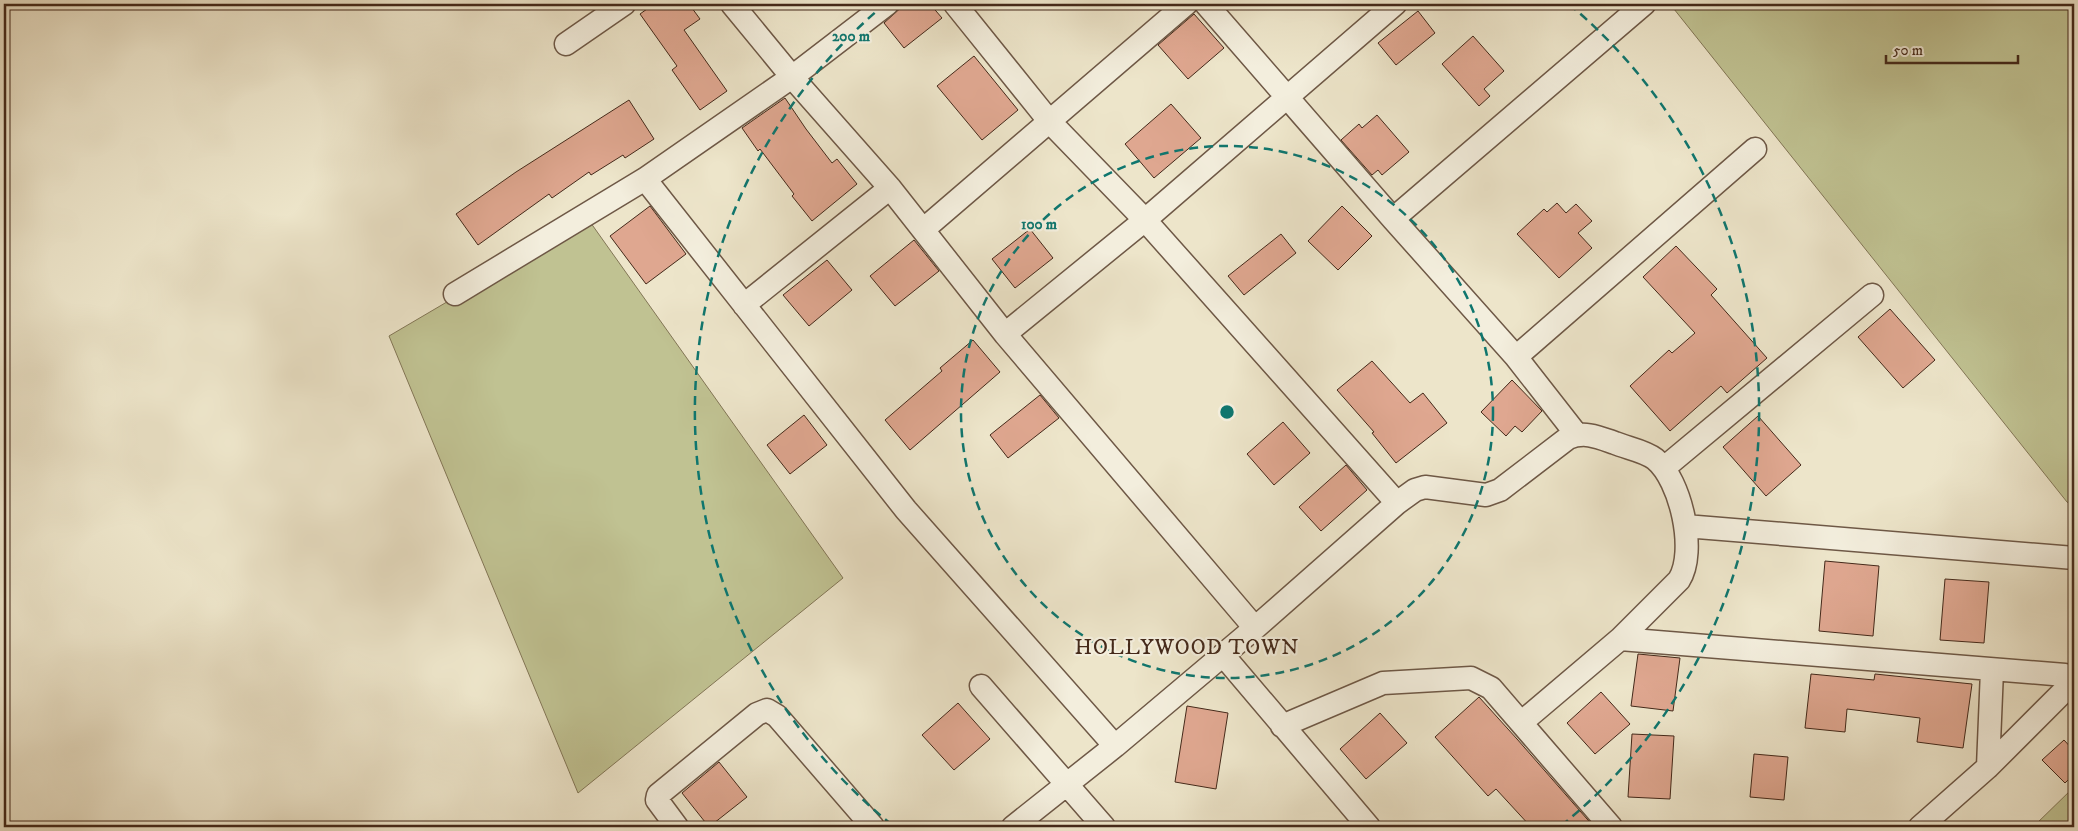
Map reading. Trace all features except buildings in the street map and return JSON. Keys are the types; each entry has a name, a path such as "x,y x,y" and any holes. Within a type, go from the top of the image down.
{"street":[{"path":"566,44 624,4"},
{"path":"732,4 792,77 890,188 1005,334 1255,628"},
{"path":"455,294 645,179 792,77 887,4"},
{"path":"956,4 1050,122 1145,220 1397,503"},
{"path":"924,229 1186,4"},
{"path":"1206,4 1393,219 1516,356 1577,435"},
{"path":"1005,334 1145,220 1395,4"},
{"path":"1393,219 1644,4"},
{"path":"1516,356 1755,149"},
{"path":"645,179 906,510 1115,746"},
{"path":"744,305 890,188"},
{"path":"1664,468 1872,295"},
{"path":"1013,827 1115,746 1255,628 1397,503 1415,490 1425,487 1486,495 1500,490 1568,438 1577,435 1596,436 1654,458 1664,468 1678,498 1685,526 1686,571 1680,580 1620,639 1522,722"},
{"path":"1685,526 2074,558"},
{"path":"1620,639 1992,670 2062,673 2065,675 2068,683 2066,689 1988,767 1920,827"},
{"path":"1223,655 1369,827"},
{"path":"1988,767 1992,670"},
{"path":"1282,726 1383,683 1456,677 1471,678 1491,688 1616,827"},
{"path":"981,686 1104,827"},
{"path":"677,827 659,805 658,795 757,714 767,710 777,716 873,827"}],"green space":[{"path":"1670,4 2074,4 2074,507 2067,502"},
{"path":"588,219 843,578 578,793 389,336"},
{"path":"2074,787 2074,827 2033,827"}],"district":[{"name":"HOLLYWOOD TOWN","path":"1187,648"}]}
